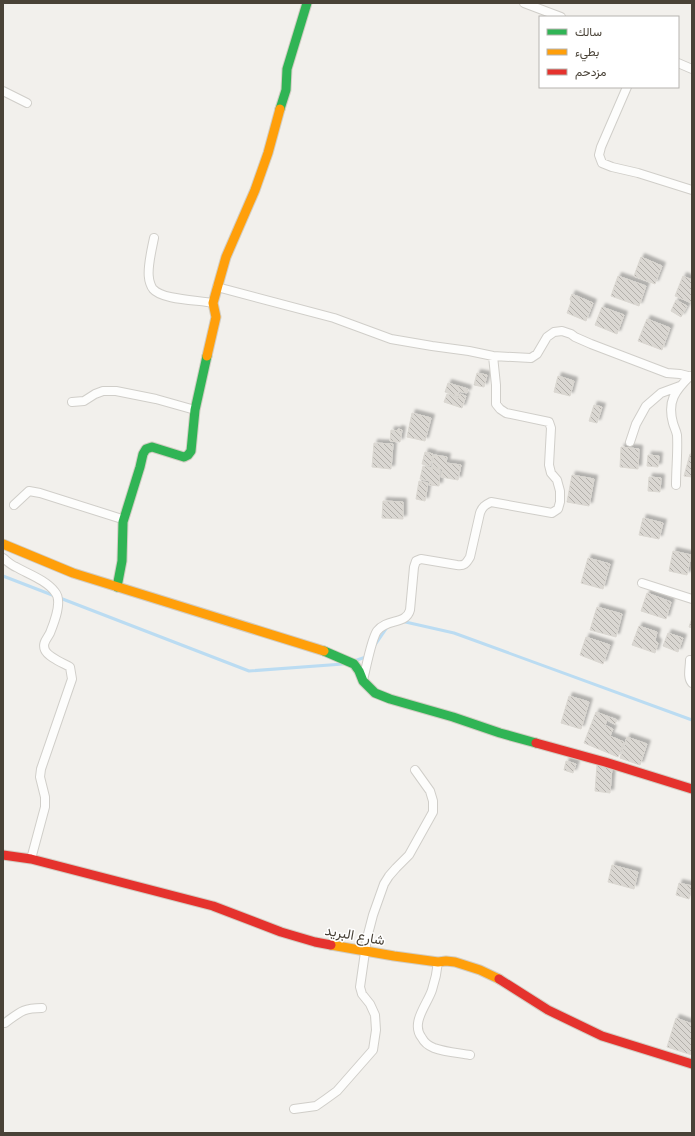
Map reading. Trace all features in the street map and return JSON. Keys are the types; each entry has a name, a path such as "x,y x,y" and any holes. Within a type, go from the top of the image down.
{"street":[{"path":"117,587 121,570 122,519 126,512 143,454 146,449 152,447 184,457 191,451 195,410 216,317 213,303 217,287 226,257 255,190 268,153 286,90 287,69 307,3"},
{"path":"524,3 558,16"},
{"path":"679,63 692,69"},
{"path":"628,88 601,147 599,155 602,163 692,190"},
{"path":"3,91 27,103"},
{"path":"154,238 150,256 148,277 153,289 161,294 176,298 213,303"},
{"path":"217,287 334,318 391,339 493,356 531,358 537,354 546,337 554,332 562,331 591,344 667,373 691,376"},
{"path":"363,681 377,631 385,624 405,619 409,615 414,567 416,561 421,559 457,565 467,563 470,558 480,513 486,504 491,502 552,513 558,509 560,502 560,491 557,480 551,473 549,465 551,428 549,422 506,413 500,409 496,404 493,356"},
{"path":"676,485 677,432 673,423 670,408 675,394 680,386 691,376"},
{"path":"630,442 636,424 646,406 661,393 680,386"},
{"path":"72,402 84,401 94,394 103,391 116,391 156,399 195,410"},
{"path":"14,505 29,491 40,493 122,519"},
{"path":"3,545 73,573 324,651 354,664 363,681 375,693 390,699 453,717 507,735 692,788"},
{"path":"3,558 49,586 56,593 59,602 57,614 49,634 44,641 44,649 50,656 70,667 72,678 41,769 40,777 46,807 31,860"},
{"path":"642,583 692,600"},
{"path":"690,660 689,678 692,683"},
{"path":"294,1109 316,1106 326,1100 337,1091 372,1050 376,1030 375,1015 370,1004 362,994 360,987 367,938 384,884 389,876 409,855 433,812 433,801 430,791 415,770"},
{"name":"شارع البريد","path":"3,855 31,860 213,906 281,932 315,942 394,956 438,962 455,962 480,970 503,981 548,1010 602,1036 692,1064"},
{"path":"438,962 432,990 420,1015 417,1030 424,1042 433,1047 470,1055"},
{"path":"3,1023 19,1012 27,1009 42,1008"}],"building":[{"path":"641,257 662,266 655,284 634,276"},
{"path":"618,276 646,286 639,306 611,296"},
{"path":"683,276 692,280 692,303 675,296"},
{"path":"572,294 593,303 586,321 567,313"},
{"path":"676,300 687,306 681,317 671,311"},
{"path":"602,307 624,315 617,334 595,325"},
{"path":"647,319 670,328 662,350 638,341"},
{"path":"477,373 487,375 484,387 474,385"},
{"path":"558,376 574,381 570,396 554,392"},
{"path":"448,383 468,389 467,393 459,391 458,396 445,392"},
{"path":"447,394 459,398 460,394 466,396 462,408 444,402"},
{"path":"594,405 602,407 597,423 589,421"},
{"path":"412,413 431,418 425,441 407,437"},
{"path":"398,429 402,430 400,442 390,441 391,430 398,431"},
{"path":"374,443 393,444 391,469 372,467"},
{"path":"621,447 639,449 638,469 620,467"},
{"path":"425,452 433,454 430,466 422,464"},
{"path":"690,454 692,454 692,477 684,476"},
{"path":"434,455 447,457 446,463 461,465 458,480 441,477 443,469 432,467"},
{"path":"648,455 659,456 658,467 647,466"},
{"path":"423,466 440,470 439,486 429,485 430,481 420,479"},
{"path":"572,475 594,479 589,506 567,502"},
{"path":"649,477 661,478 660,492 648,491"},
{"path":"419,481 428,483 425,501 416,499"},
{"path":"383,501 403,502 403,519 382,518"},
{"path":"643,518 663,523 659,539 639,535"},
{"path":"673,551 691,555 687,575 669,571"},
{"path":"588,558 610,564 603,589 581,583"},
{"path":"647,593 671,602 666,619 641,611"},
{"path":"597,607 622,614 616,637 590,630"},
{"path":"692,618 692,628 689,627"},
{"path":"639,626 657,632 655,640 658,643 655,653 632,645"},
{"path":"668,633 683,638 678,652 663,646"},
{"path":"586,637 610,645 603,664 580,655"},
{"path":"569,696 589,702 581,729 561,723"},
{"path":"596,712 617,720 615,724 607,720 605,725 613,729 610,736 624,742 618,757 584,743"},
{"path":"627,737 647,744 640,765 620,758"},
{"path":"566,761 576,764 573,773 564,770"},
{"path":"597,765 612,767 610,793 595,791"},
{"path":"612,865 638,872 634,889 608,882"},
{"path":"679,883 692,886 689,899 676,895"},
{"path":"676,1018 692,1024 692,1055 667,1047"}],"waterway":[{"path":"3,576 249,671 343,664"},
{"path":"401,621 454,633 692,720"},
{"path":"375,645 388,626"},
{"path":"354,661 366,657"}],"traffic: fast":[{"path":"280,109 286,90 287,69 307,3"},
{"path":"117,587 122,561 123,522 143,454 146,449 152,447 184,457 191,451 195,410 207,356"},
{"path":"324,651 354,664 363,681 375,693 390,699 536,743"}],"traffic: slow":[{"path":"207,356 216,317 213,303 226,257 255,190 268,153 280,109"},
{"path":"3,544 73,573 324,651"},
{"path":"331,945 394,956 438,962 455,962 480,970 499,979"}],"traffic: jam":[{"path":"536,743 605,762 692,789"},
{"path":"3,855 31,859 213,906 281,932 331,945"},
{"path":"499,979 548,1010 602,1036 692,1064"}]}
